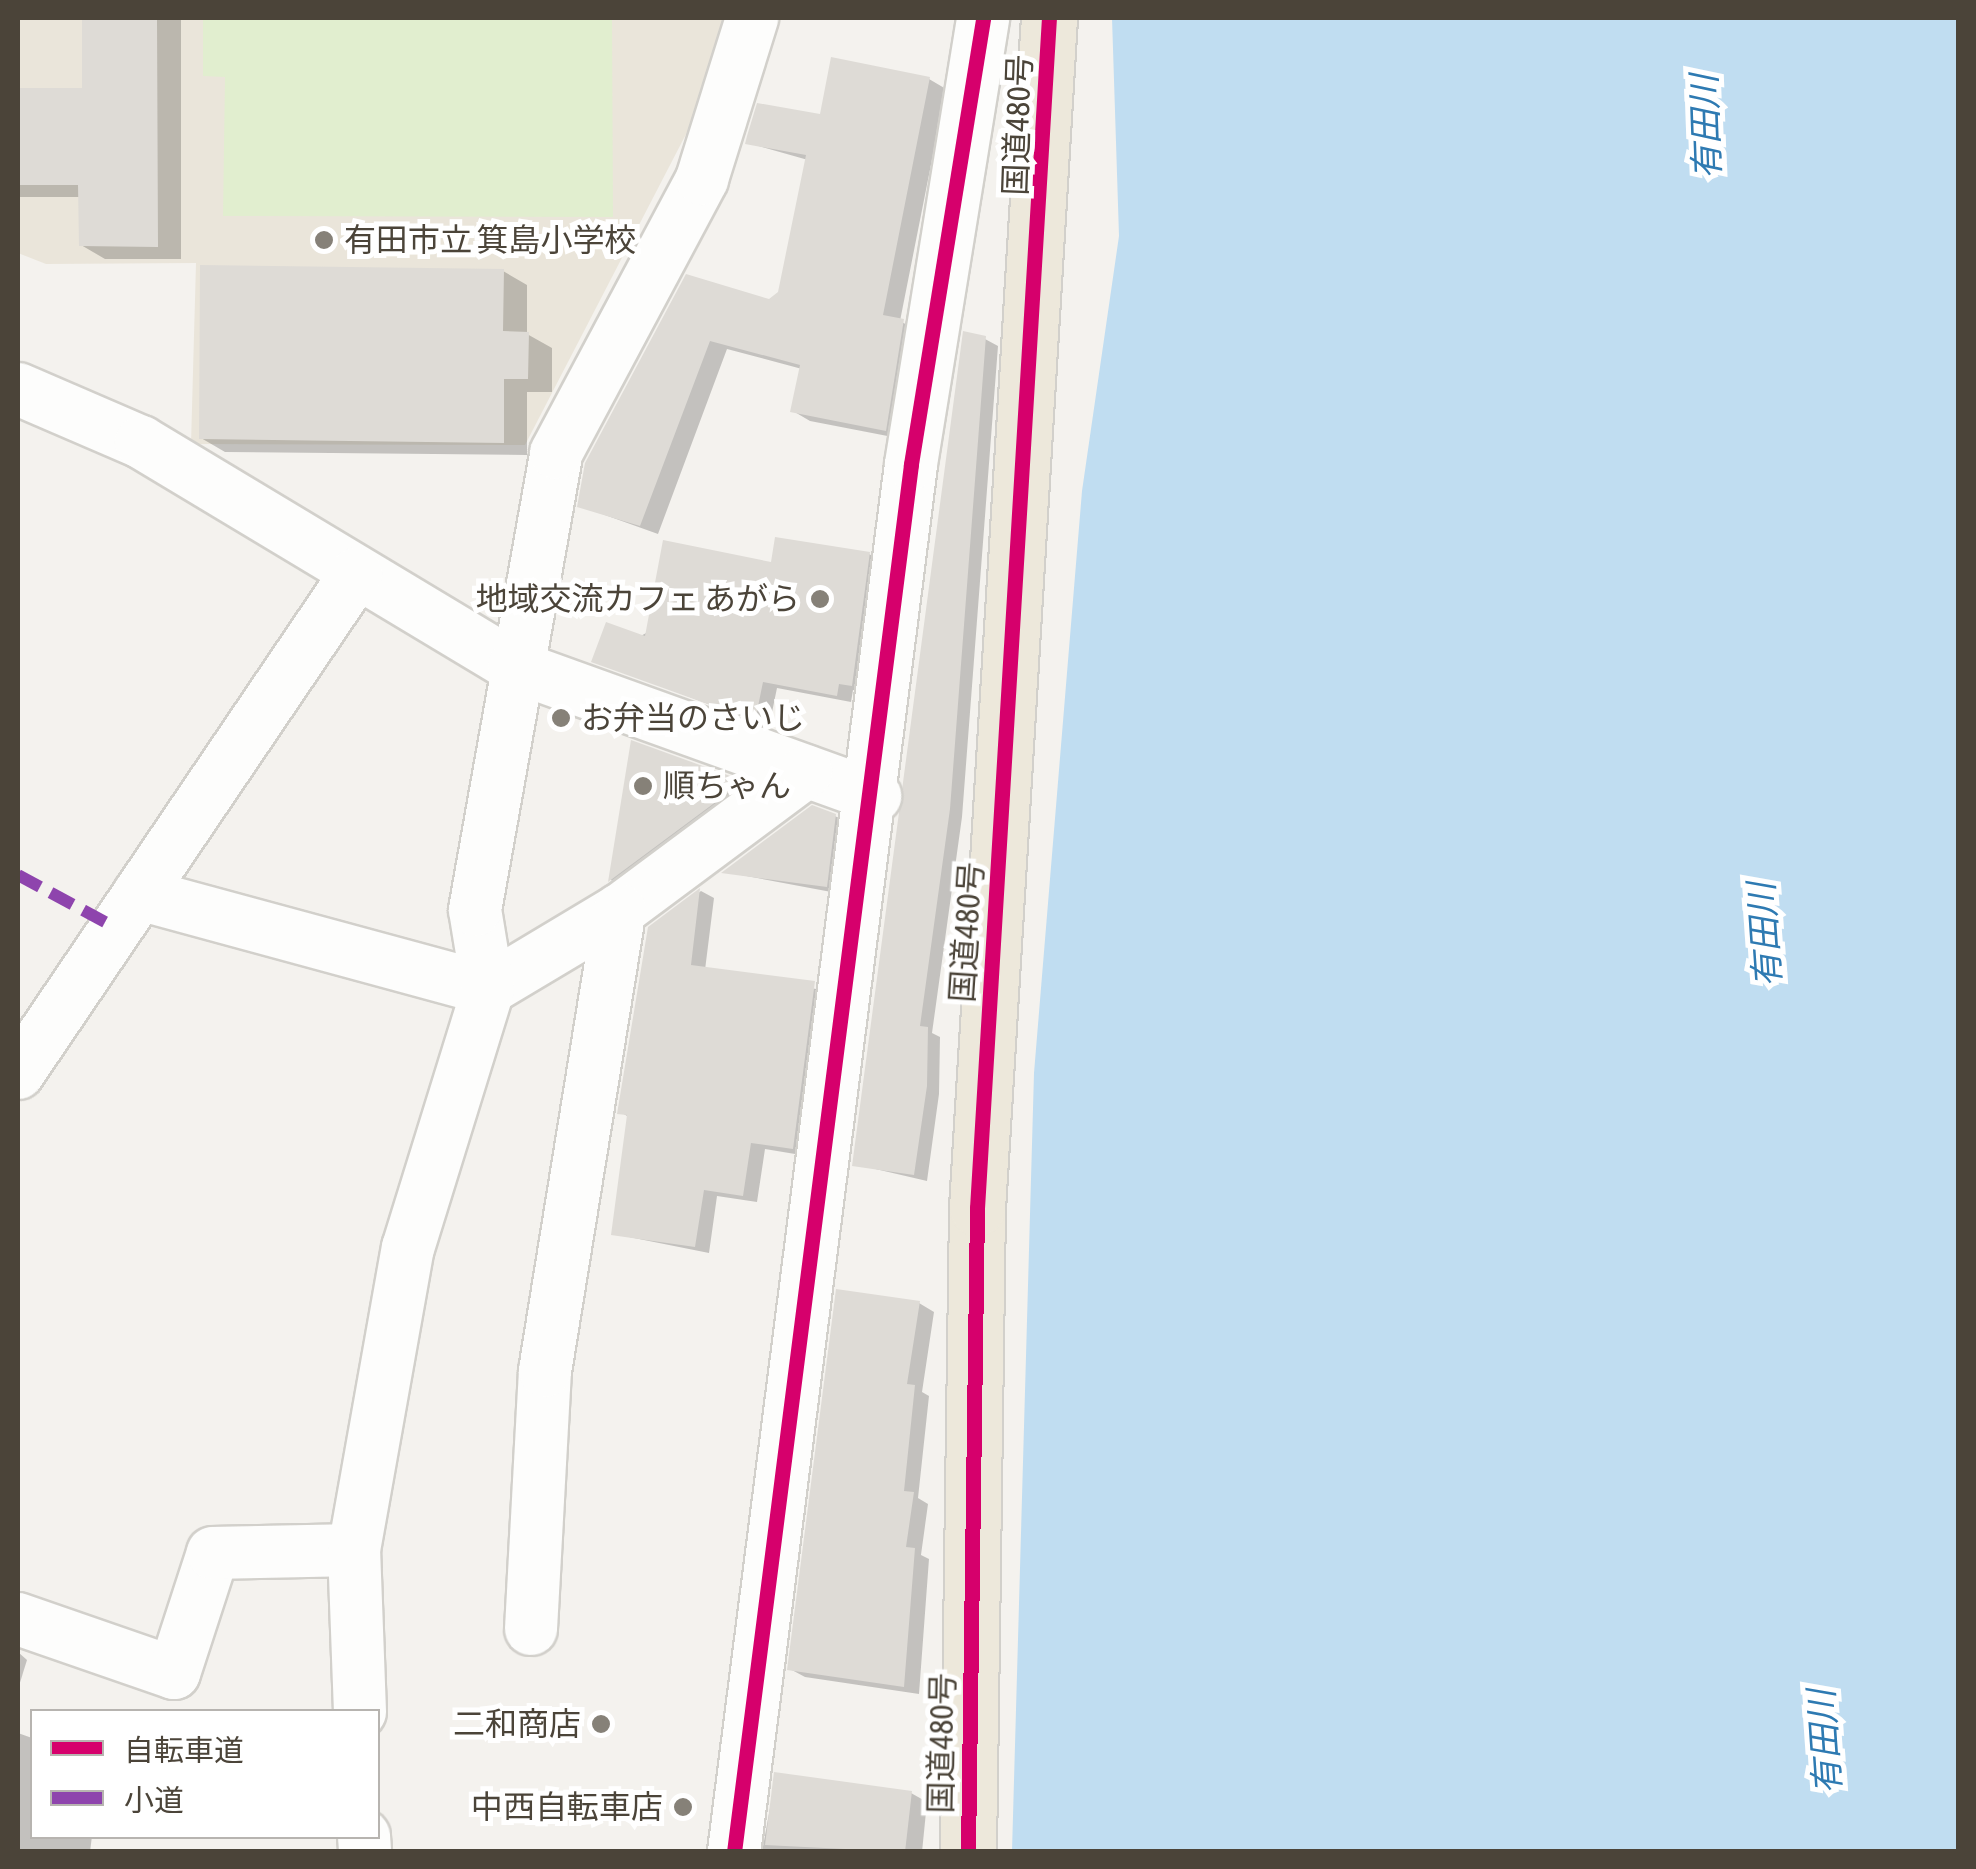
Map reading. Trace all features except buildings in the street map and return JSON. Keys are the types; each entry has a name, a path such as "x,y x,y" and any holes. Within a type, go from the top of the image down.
{"highway":[{"name":"国道480号","path":"968,1852 977,1208 1048,18"}],"street":[{"path":"360,1709 354,1550 408,1248 488,989 475,910 514,666 556,452 702,179 752,18"},
{"path":"734,1852 876,796 911,464 983,18"},
{"path":"18,389 141,442 514,666 876,796"},
{"path":"18,1073 356,574"},
{"path":"139,894 488,989 620,910 806,772"},
{"path":"531,1629 545,1371 620,910"},
{"path":"18,1620 174,1673 213,1552 354,1550"}],"shaded area":[{"name":"有田市立 箕島小学校","path":"18,18 730,18 698,111 525,445 191,444 196,263 46,264 18,253"}],"green space":[{"path":"203,18 612,18 613,217 223,216 225,77 203,76"}],"water":[{"name":"有田川","path":"1112,18 1958,18 1958,1851 1012,1851 1034,1073 1082,491 1119,236"}],"marked path":[{"path":"18,875 116,928"}],"cycle path":[{"path":"734,1852 911,464 983,18"},
{"path":"968,1852 977,1208 1049,18"}],"place":[{"name":"有田市立 箕島小学校","path":"324,240"},
{"name":"地域交流カフェ あがら","path":"820,599"},
{"name":"お弁当のさいじ","path":"561,718"},
{"name":"順ちゃん","path":"643,786"},
{"name":"二和商店","path":"601,1724"},
{"name":"中西自転車店","path":"683,1807"}]}
